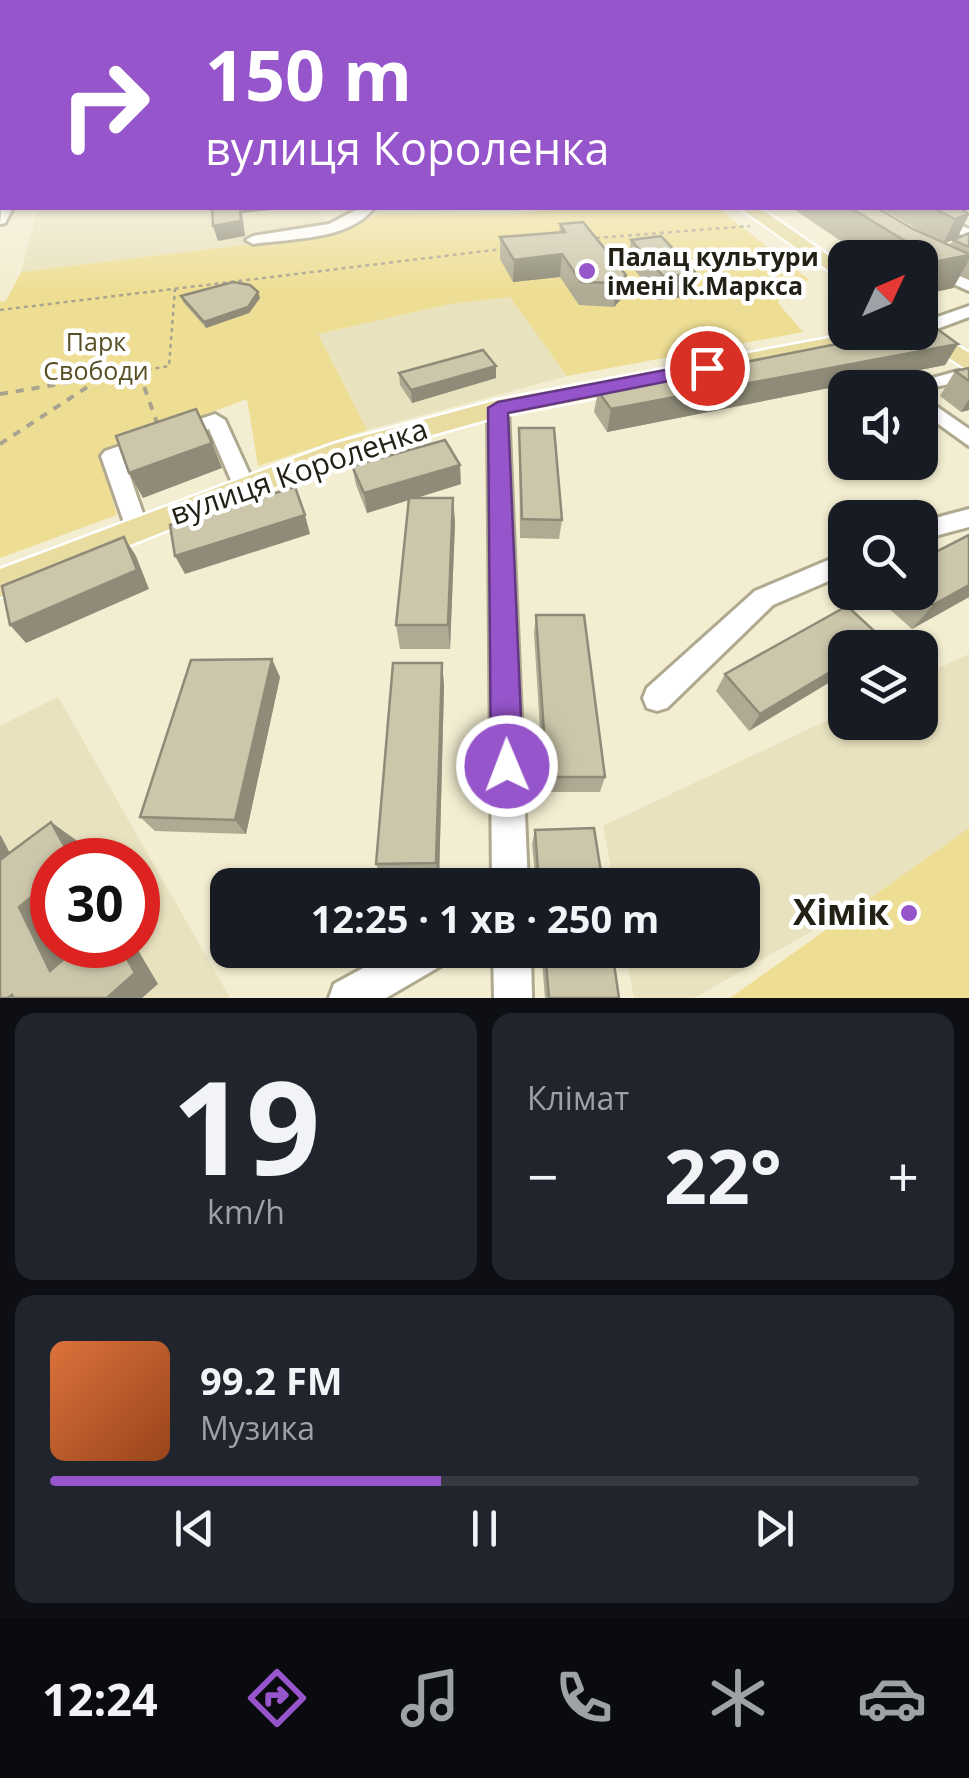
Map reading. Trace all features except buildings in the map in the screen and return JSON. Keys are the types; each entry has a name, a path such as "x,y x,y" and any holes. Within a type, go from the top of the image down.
{"main road":[{"path":"750,217 828,265"},
{"path":"938,342 969,364"},
{"name":"вулиця Короленка","path":"0,583 333,454 498,408 828,346"}],"street":[{"path":"252,240 345,225 367,210"},
{"path":"922,210 969,234"},
{"path":"953,249 969,242"},
{"path":"938,271 969,286"},
{"path":"938,322 969,311"},
{"path":"938,381 969,374"},
{"path":"498,408 510,868"},
{"path":"938,415 969,440"},
{"path":"136,528 112,456 214,420 244,486"},
{"path":"938,526 969,518"},
{"path":"657,698 764,598 828,570"},
{"path":"348,998 401,968"},
{"path":"512,968 513,998"}],"path":[{"path":"581,240 750,217"},
{"path":"1,310 504,249"},
{"path":"0,394 168,366 175,289"},
{"path":"139,371 162,437"},
{"path":"0,444 102,377"}],"shaded area":[{"path":"37,210 318,210 334,234 21,272"},
{"path":"511,297 567,376 367,430 318,334 450,304"},
{"path":"969,654 969,842 760,961 760,868 611,868 603,826 828,720 828,740 938,740 938,669"},
{"path":"58,697 139,838 30,838 30,968 160,968 160,876 230,998 0,998 0,726"},
{"path":"628,968 747,968 694,998 634,998"}],"green space":[{"name":"Парк Свободи","path":"550,210 721,210 809,280 782,289 778,303 803,332 567,376 510,297 450,304 318,334 367,430 258,466 247,399 99,454 117,515 0,558 0,302 6,301 21,272 334,234 380,213 507,214"},
{"name":"Хімік","path":"969,828 969,998 730,998"}],"place":[{"name":"Палац культури імені К.Маркса","path":"587,271"},
{"name":"Хімік","path":"909,913"}],"route":[{"path":"507,766 498,408 707,368"}]}
